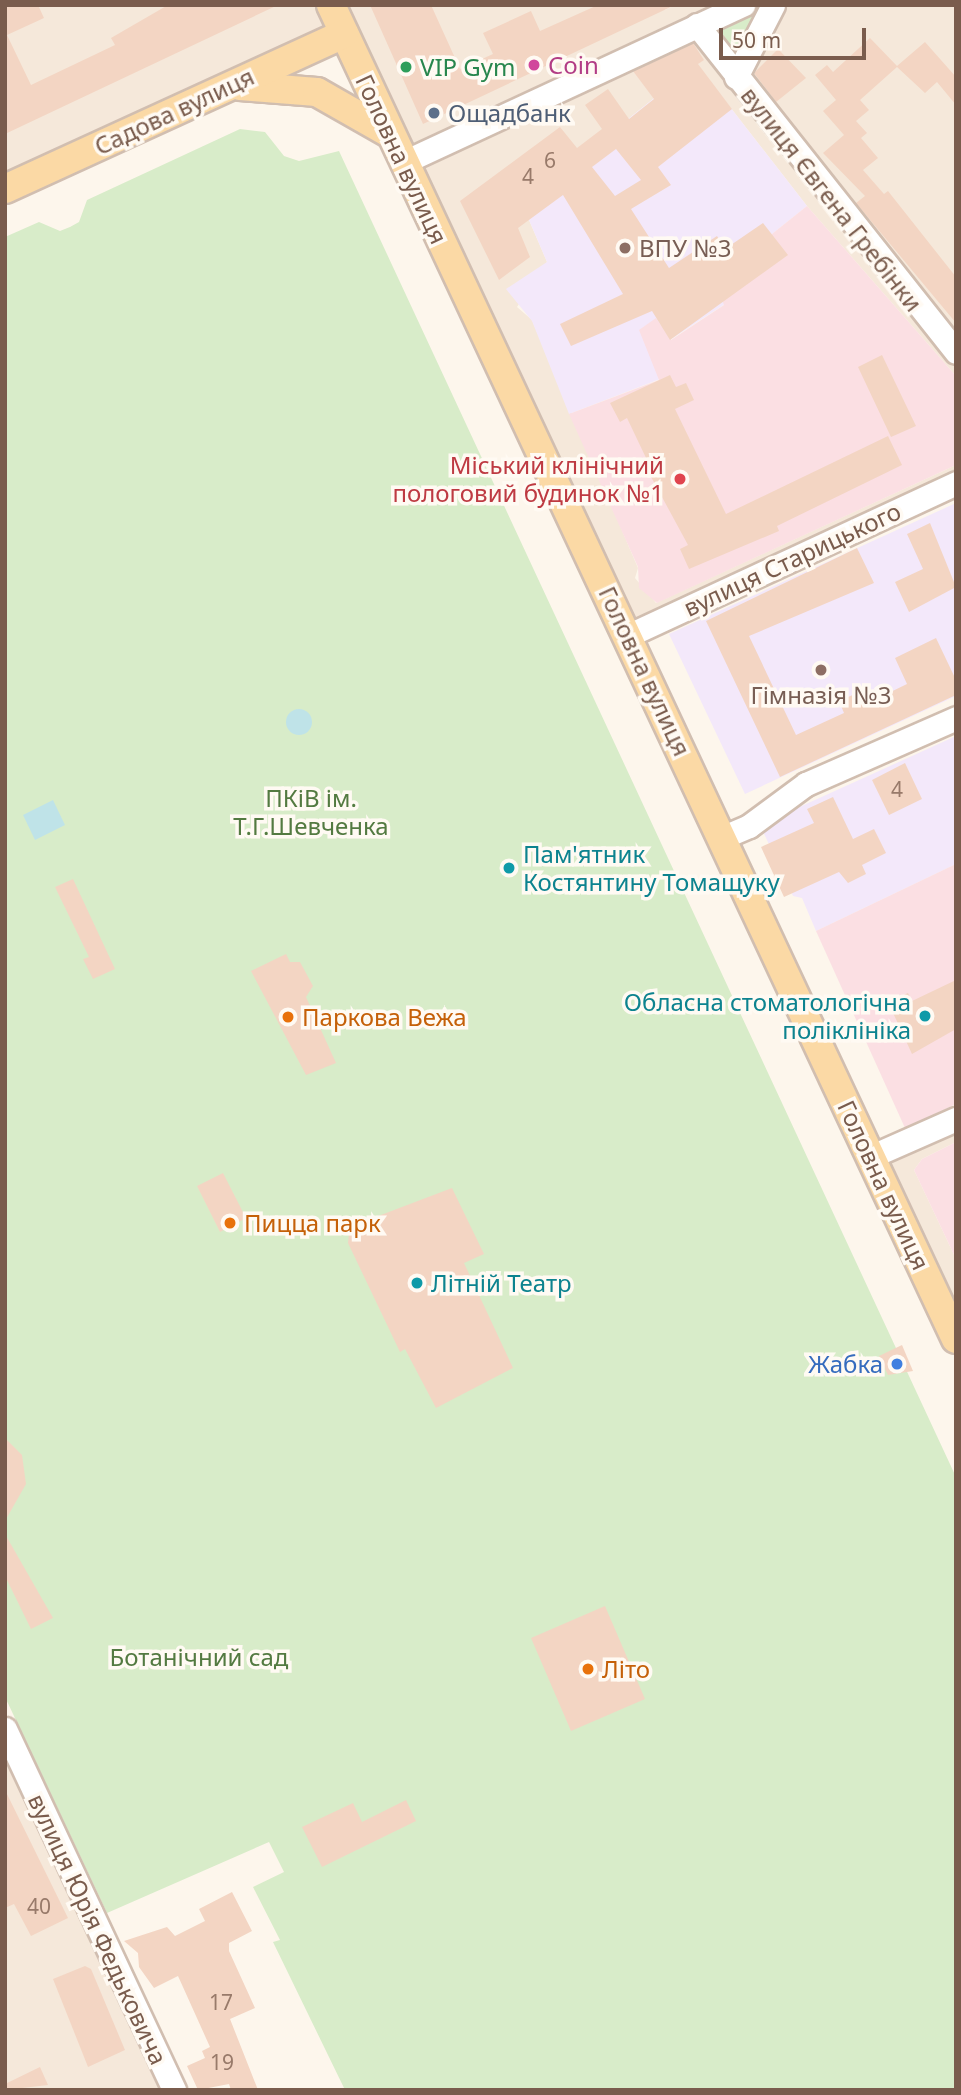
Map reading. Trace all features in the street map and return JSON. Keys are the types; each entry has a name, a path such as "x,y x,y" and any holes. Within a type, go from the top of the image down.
{"main road":[{"name":"Головна вулиця","path":"331,5 389,133 629,635 956,1339"},
{"name":"Садова вулиця","path":"5,189 227,87 348,43"},
{"path":"317,92 345,71 348,43"},
{"path":"227,87 281,85 317,92 389,133"}],"street":[{"path":"404,162 743,5"},
{"path":"736,77 774,5"},
{"name":"вулиця Євгена Гребінки","path":"696,26 956,352"},
{"name":"вулиця Старицького","path":"629,635 956,483"},
{"path":"721,838 749,827 806,784 956,718"},
{"path":"872,1156 956,1119"},
{"name":"вулиця Юрія Федьковича","path":"5,1729 174,2090"}],"shaded area":[{"path":"5,5 662,5 665,10 675,5 956,5 956,376 807,206 720,94 673,83 607,136 529,220 547,262 517,307 532,320 638,568 635,578 656,603 956,465 956,481 629,634 344,35 5,190"},
{"path":"673,83 720,94 807,206 772,234 722,301 725,304 670,340 660,379 569,414 532,321 506,289 547,262 529,220 607,136"},
{"path":"807,206 956,376 956,465 657,603 639,588 638,567 569,414 659,380 639,330 656,318 671,340 724,305 722,300 772,234"},
{"name":"Гімназія №3","path":"956,503 956,696 745,794 669,634"},
{"path":"956,736 956,864 816,931 802,898 793,896 760,825"},
{"path":"956,864 956,1104 905,1128 816,931"},
{"path":"956,1119 956,1142 922,1159 914,1170 956,1259 956,1336 874,1156"},
{"path":"956,1142 956,1259 914,1170 922,1159"},
{"path":"5,1727 175,2090 5,2090"}],"green space":[{"path":"759,11 741,50 734,54 716,29"},
{"name":"ПКіВ ім. Т.Г.Шевченка","path":"240,129 265,132 284,156 299,161 339,151 956,1477 956,2090 345,2090 273,1942 280,1940 253,1887 284,1872 269,1842 107,1913 5,1697 5,237 39,222 60,231 70,227 79,222 87,200"}],"water":[{"path":"299,709 308,713 312,722 308,731 299,735 290,731 286,722 290,713"},
{"path":"53,800 65,825 35,840 23,815"}],"building":[{"path":"5,5 38,5 44,18 7,35 31,85 115,45 111,38 168,5 278,5 5,134"},
{"path":"370,5 431,5 460,69 493,54 483,33 531,11 540,31 598,5 675,5 423,124"},
{"path":"870,38 897,66 925,42 956,77 956,105 937,82 925,93 897,67 860,100 869,110 856,121 867,133 861,138 878,158 863,170 884,194 888,191 956,277 956,323 856,203 865,196 823,153 844,135 823,111 836,100 815,75 827,65 833,72"},
{"path":"693,43 704,60 698,64 732,109 658,167 671,185 631,209 669,268 717,236 725,249 763,223 788,255 670,340 652,311 571,346 560,324 623,294 563,195 518,228 530,257 499,280 460,201 560,127 577,148 602,129 585,105 608,89 629,119 654,99 633,71","holes":["616,149 641,180 615,196 592,167"]},
{"path":"778,49 806,78 776,102 754,73"},
{"path":"882,355 916,426 891,437 858,367"},
{"path":"670,375 676,387 686,383 694,400 675,409 726,514 888,436 902,465 777,526 779,531 689,569 680,549 688,545 643,462 647,460 627,418 620,422 610,403"},
{"path":"930,523 956,587 909,612 895,582 923,569 907,534"},
{"path":"857,548 874,583 749,636 796,735 844,713 839,701 864,690 870,702 907,684 895,658 936,638 956,680 956,695 780,777 706,621"},
{"path":"905,763 922,799 889,815 872,780"},
{"path":"833,797 853,839 874,829 886,853 862,865 866,874 848,883 839,872 784,897 761,847 814,823 807,809"},
{"path":"73,879 115,969 93,979 83,959 89,957 55,887"},
{"path":"286,954 290,962 300,962 313,986 306,997 336,1063 306,1075 251,971"},
{"name":"Обласна стоматологічна поліклініка","path":"956,980 956,1029 912,1054 888,1002 908,993 912,1001"},
{"path":"223,1173 246,1218 220,1232 197,1186"},
{"path":"452,1188 484,1254 464,1263 513,1368 436,1408 405,1349 400,1352 348,1243 349,1234 373,1218"},
{"path":"902,1345 913,1371 888,1375 879,1356"},
{"path":"5,1438 22,1455 26,1484 5,1521"},
{"path":"5,1534 53,1618 31,1629 5,1576"},
{"name":"Літо","path":"605,1606 645,1699 571,1731 531,1638"},
{"path":"5,1790 68,1918 31,1936 14,1904 5,1908"},
{"path":"406,1800 416,1821 322,1867 302,1827 353,1803 362,1822"},
{"path":"232,1892 252,1931 229,1943 229,1951 255,2008 230,2019 258,2090 231,2090 229,2084 198,2090 187,2066 205,2058 202,2051 210,2047 178,1976 154,1988 139,1967 138,1953 124,1941 167,1927 175,1936 205,1921 199,1909"},
{"path":"85,1966 91,1969 125,2050 88,2067 53,1979"},
{"path":"40,2067 48,2085 5,2090 5,2084"}],"place":[{"name":"Coin","path":"534,65"},
{"name":"VIP Gym","path":"406,67"},
{"name":"Ощадбанк","path":"434,113"},
{"name":"ВПУ №3","path":"625,248"},
{"name":"Міський клінічний пологовий будинок №1","path":"680,479"},
{"name":"Гімназія №3","path":"821,670"},
{"name":"Пам'ятник Костянтину Томащуку","path":"509,868"},
{"name":"Обласна стоматологічна поліклініка","path":"925,1016"},
{"name":"Паркова Вежа","path":"288,1017"},
{"name":"Пицца парк","path":"230,1223"},
{"name":"Літній Театр","path":"417,1283"},
{"name":"Жабка","path":"897,1364"},
{"name":"Літо","path":"588,1669"}],"park label":[{"name":"Ботанічний сад","path":"199,1657"}]}
